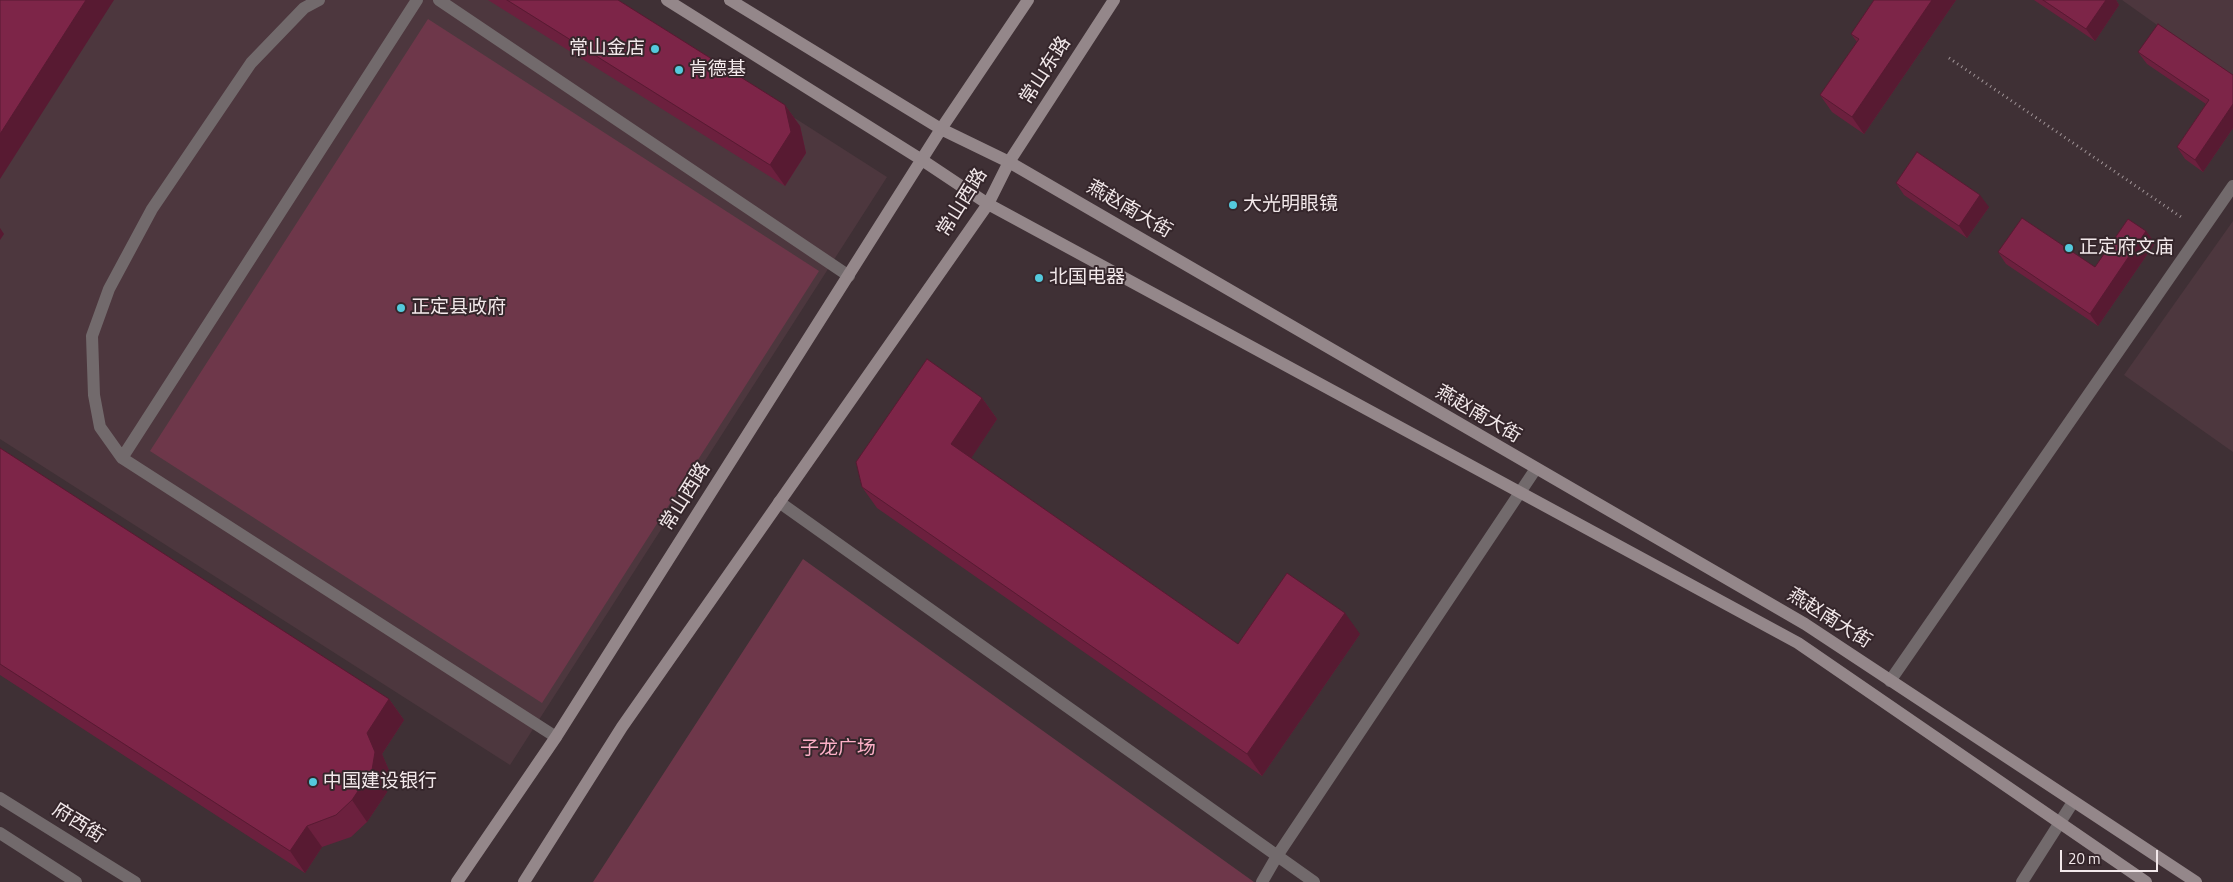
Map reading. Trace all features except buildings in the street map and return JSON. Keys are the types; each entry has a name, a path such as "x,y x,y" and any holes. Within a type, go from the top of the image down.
{"main road":[{"path":"666,0 922,160 988,204 1798,643 2146,882"},
{"name":"燕赵南大街","path":"730,0 941,129 1009,162 1536,470 1804,624 2196,882"},
{"path":"941,129 1028,0"},
{"name":"常山东路","path":"1009,162 1114,0"},
{"name":"常山西路","path":"457,882 556,737 941,129"},
{"name":"常山西路","path":"524,882 622,727 988,204 1009,162"}],"street":[{"path":"320,0 304,8 251,63 152,209 109,289 92,336 94,395 100,427 122,458 556,737"},
{"path":"122,458 417,0"},
{"path":"439,0 848,276"},
{"path":"1890,681 2233,186"},
{"path":"1262,882 1277,856 1536,470"},
{"path":"779,502 1314,882"},
{"name":"府西街","path":"0,798 135,882"},
{"path":"2022,882 2073,802"},
{"path":"0,833 76,882"}],"path":[{"path":"1949,58 2202,231"}],"shaded area":[{"name":"正定县政府","path":"14,0 610,0 887,177 510,765 0,439 0,21"},
{"path":"2122,0 2233,0 2233,79"},
{"path":"2233,221 2233,452 2124,375"}],"green space":[{"path":"428,19 819,271 542,703 150,451"},
{"name":"子龙广场","path":"803,559 1254,882 593,882"}],"place":[{"name":"常山金店","path":"655,49"},
{"name":"肯德基","path":"679,70"},
{"name":"大光明眼镜","path":"1233,205"},
{"name":"正定府文庙","path":"2069,248"},
{"name":"北国电器","path":"1039,278"},
{"name":"正定县政府","path":"401,308"},
{"name":"中国建设银行","path":"313,782"}]}
